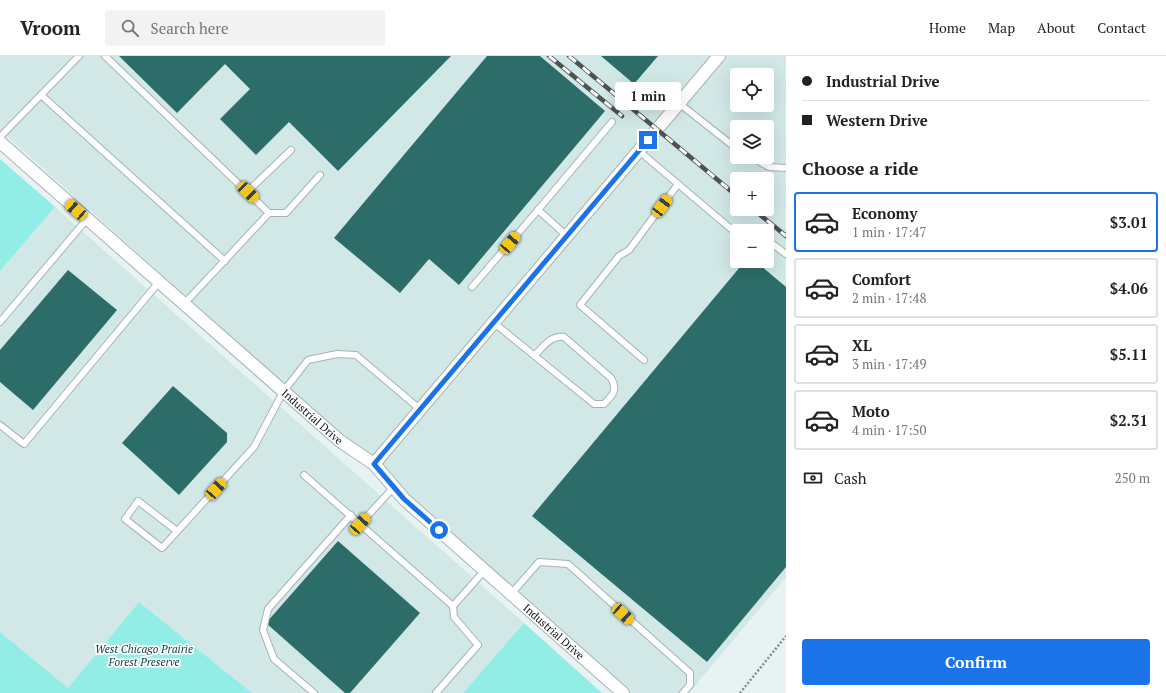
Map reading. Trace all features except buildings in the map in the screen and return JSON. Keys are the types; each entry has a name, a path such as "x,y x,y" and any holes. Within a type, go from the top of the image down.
{"street":[{"path":"374,464 680,104 719,56"},
{"name":"Industrial Drive","path":"0,142 283,392 340,441 374,464 404,499 623,693"}],"lane":[{"path":"0,137 79,56"},
{"path":"105,56 269,213 286,213 320,175"},
{"path":"41,95 225,261"},
{"path":"680,104 730,143"},
{"path":"472,286 612,122"},
{"path":"248,192 291,150"},
{"path":"639,151 730,228"},
{"path":"764,164 769,167 786,168"},
{"path":"644,360 580,305 619,256 629,250 678,184"},
{"path":"538,210 567,236"},
{"path":"184,304 269,213"},
{"path":"0,322 87,219"},
{"path":"774,245 786,254"},
{"path":"0,425 24,444 159,282"},
{"path":"494,323 536,355 594,404 604,404 615,393 615,385 611,378 564,337 557,336 553,338 536,355"},
{"path":"177,531 138,501 125,519 162,548 254,447 283,392 308,360 337,354 356,355 421,410"},
{"path":"304,475 453,606 454,617 478,645 436,693"},
{"path":"360,524 394,487"},
{"path":"314,693 274,659 263,630 268,609 350,515"},
{"path":"511,594 539,562 568,564 690,673 690,685 683,693"},
{"path":"453,606 485,570"}],"path":[{"path":"740,693 786,636"}],"shaded area":[{"path":"0,56 786,56 786,577 689,693 631,693 0,130"},
{"path":"55,207 524,623 463,693 252,693 139,602 68,688 0,632 0,271"}],"green space":[{"path":"0,159 55,207 0,271"},
{"name":"West Chicago Prairie Forest Preserve","path":"139,602 252,693 0,693 0,632 68,688"},
{"path":"524,623 602,693 463,693"}],"railway":[{"path":"549,56 622,116"},
{"path":"569,56 730,190"},
{"path":"762,216 786,236"}],"route":[{"path":"439,530 404,499 374,464 401,434 648,140"}]}
